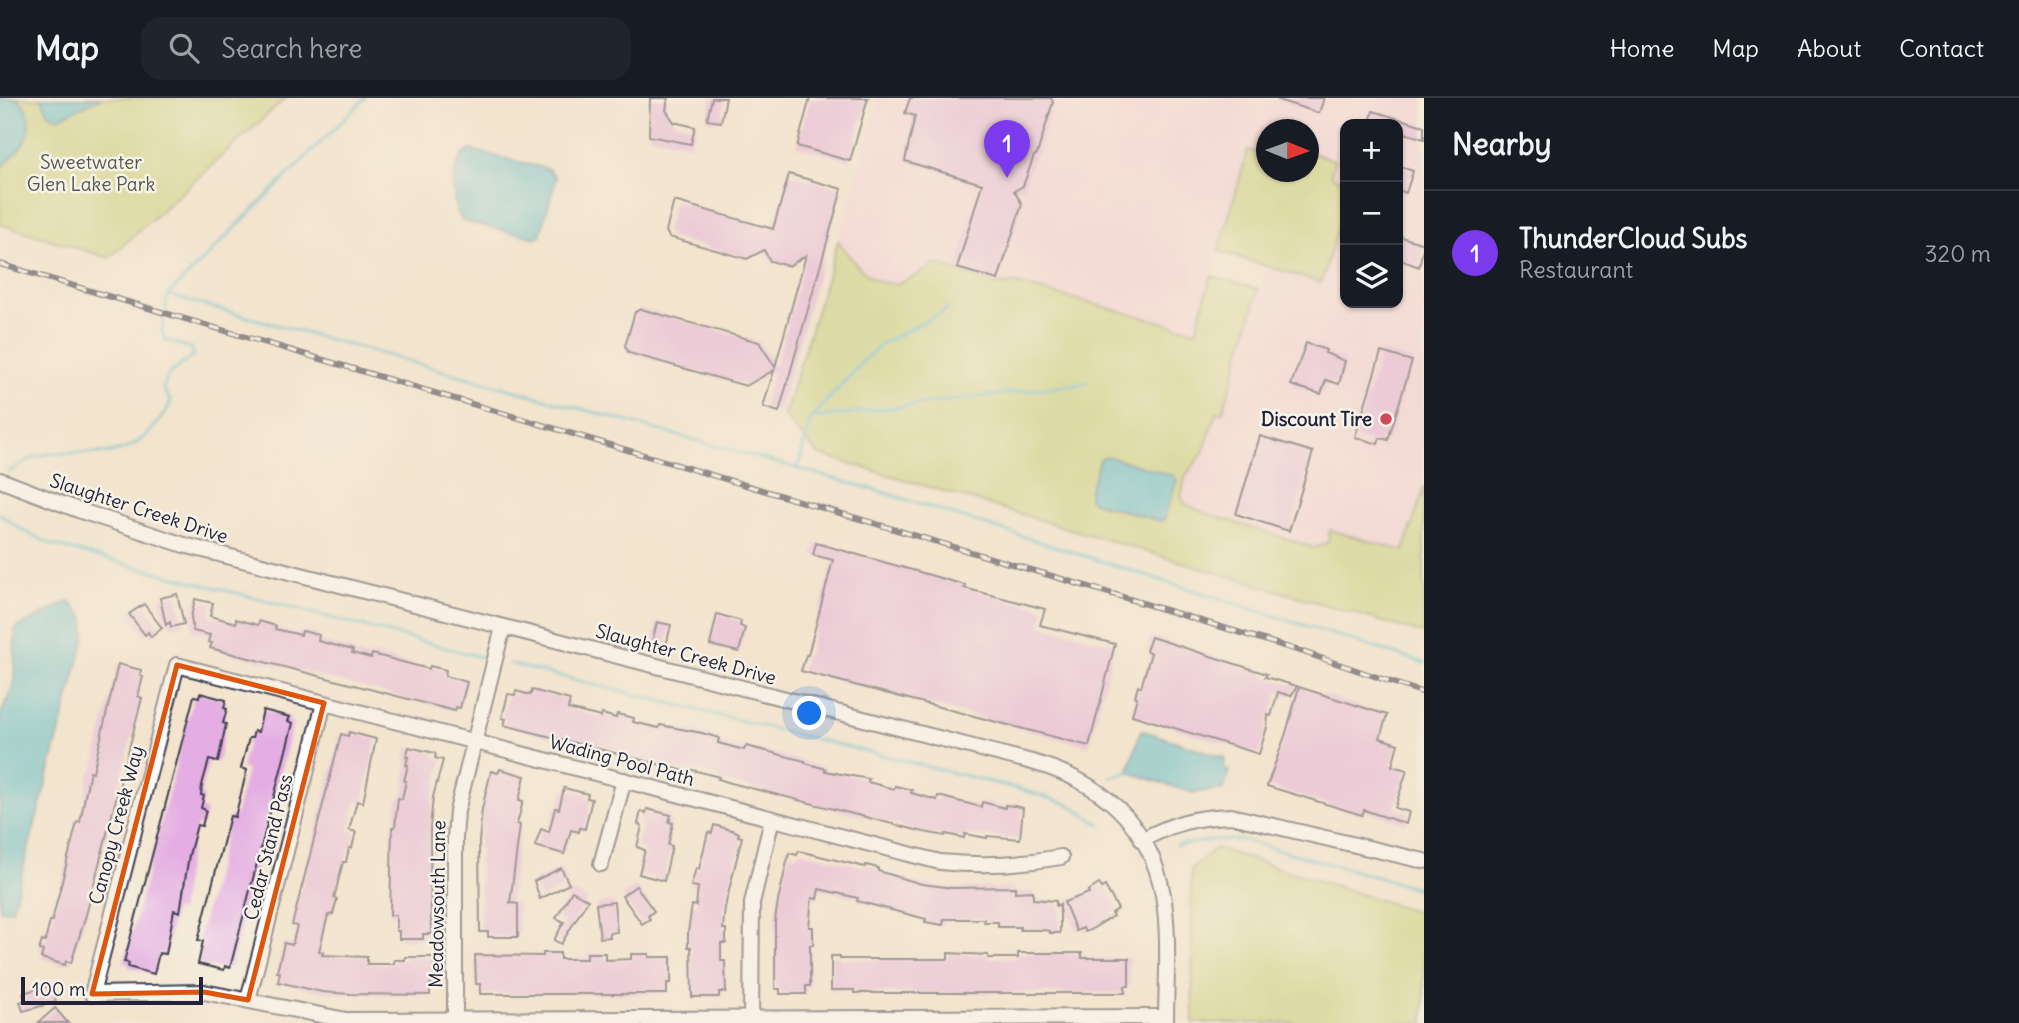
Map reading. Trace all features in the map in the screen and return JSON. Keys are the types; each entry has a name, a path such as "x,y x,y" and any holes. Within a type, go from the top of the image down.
{"street":[{"name":"Slaughter Creek Drive","path":"0,480 81,512 184,545 1059,769 1087,783 1118,809 1142,839 1152,859 1163,894 1166,1020"},
{"name":"Meadowsouth Lane","path":"455,1019 455,825 503,627"},
{"name":"Wading Pool Path","path":"177,665 940,862 1027,862 1061,858"},
{"name":"Canopy Creek Way","path":"177,665 92,994 188,992 248,1000"},
{"name":"Cedar Stand Pass","path":"248,1000 324,703"},
{"path":"601,864 624,780"},
{"path":"1142,839 1167,826 1202,817 1231,816 1424,861"},
{"path":"751,1018 752,903 772,819"},
{"path":"248,1000 336,1020 1166,1020"}],"highlighted area":[{"path":"177,665 324,703 248,1000 204,992 92,994"}],"shaded area":[{"path":"878,98 1424,98 1424,487 1404,551 1331,531 1328,542 1315,548 1205,513 1185,504 1180,495 1186,475 1203,452 1216,413 1223,411 1267,266 1321,282 1340,219 1340,308 1403,308 1403,119 1340,119 1340,180 1330,176 1334,160 1319,156 1319,119 1256,119 1256,152 1248,150 1197,331 1017,284 998,285 937,264 898,283 877,282 854,263 838,241"}],"green space":[{"name":"Sweetwater Glen Lake Park","path":"0,98 286,98 109,258 0,224"},
{"path":"1248,150 1256,152 1256,182 1319,182 1319,155 1334,160 1331,176 1340,180 1340,220 1321,283 1219,251"},
{"path":"838,241 863,271 878,281 902,282 937,264 998,285 1017,284 1196,331 1211,276 1259,289 1223,412 1216,413 1203,453 1186,475 1181,496 1185,504 1205,513 1315,548 1328,542 1330,530 1404,551 1424,487 1424,634 818,454 784,416"},
{"path":"1215,848 1424,914 1424,1023 1193,1023 1191,869"}],"water":[{"path":"0,98 17,99 22,103 28,114 29,127 23,144 0,169"},
{"path":"41,98 101,98 58,118 49,114"},
{"path":"471,150 548,169 556,178 540,236 537,238 463,221 455,205 455,172 458,163"},
{"path":"1104,457 1174,476 1177,480 1164,520 1093,502 1089,498 1100,459"},
{"path":"69,601 85,618 85,637 12,910 0,910 0,716 14,683 15,629"},
{"path":"1141,730 1225,758 1224,768 1229,771 1224,789 1193,793 1128,772"}],"building":[{"path":"650,98 668,98 666,110 674,122 695,127 691,144 649,136"},
{"path":"712,98 726,98 721,122 707,120"},
{"path":"810,98 868,98 850,161 797,146"},
{"path":"910,98 1051,98 1053,102 1037,154 1023,186 1014,191 1022,204 998,280 957,268 982,184 905,161 915,116 905,113"},
{"path":"1278,98 1324,98 1319,113"},
{"path":"1373,111 1400,119 1371,119"},
{"path":"1403,120 1424,126 1424,139 1403,133"},
{"path":"1403,168 1413,171 1406,193 1403,192"},
{"path":"789,174 842,189 779,412 763,407 774,370 746,386 629,353 625,346 635,312 641,309 759,342 775,367 806,255 789,266 770,261 764,250 747,259 669,237 666,231 674,201 773,229"},
{"path":"1403,238 1424,244 1419,267 1403,261"},
{"path":"1306,343 1345,361 1339,384 1326,380 1321,394 1291,385"},
{"path":"1381,352 1412,361 1388,440 1380,438 1378,444 1355,437"},
{"path":"1260,436 1313,452 1289,531 1236,514"},
{"path":"816,543 965,585 964,588 1045,609 1040,625 1115,644 1089,746 801,671 808,655 833,560 813,555"},
{"path":"177,594 184,624 171,627 170,622 166,625 160,598"},
{"path":"195,599 213,603 210,616 236,623 236,619 258,625 259,621 276,626 275,629 301,635 302,631 319,635 318,641 353,650 352,653 371,658 372,654 429,669 430,666 446,670 445,676 467,682 460,708 456,707 455,711 210,648 210,635 193,631 191,617"},
{"path":"144,604 162,628 151,637 148,632 145,635 129,614"},
{"path":"717,614 741,621 740,626 745,628 739,652 710,645"},
{"path":"657,622 671,625 666,646 652,643"},
{"path":"1151,637 1297,686 1291,696 1278,692 1271,716 1268,715 1259,754 1132,715 1138,686 1141,687 1151,653 1146,651"},
{"path":"118,664 141,670 140,675 143,677 138,696 142,698 86,915 71,963 66,961 65,965 41,958 43,951 39,950 42,941 45,942 52,921 77,822 80,822 90,771 93,772"},
{"path":"1299,687 1387,715 1380,738 1398,744 1392,766 1407,770 1395,808 1409,812 1406,824 1364,810 1362,815 1267,786"},
{"path":"532,690 570,700 568,709 601,717 602,714 616,718 617,714 634,718 633,722 659,728 660,725 702,733 719,738 718,743 744,750 746,746 805,761 826,769 825,771 869,779 868,782 894,789 895,786 912,790 911,793 937,800 938,796 981,807 982,802 1005,808 1005,805 1023,808 1020,839 965,834 964,838 924,832 731,783 689,769 689,772 504,725 506,719 502,718 508,694 515,695 516,691 531,695"},
{"path":"200,693 226,700 224,708 227,709 223,723 226,724 218,762 209,760 202,785 201,795 204,796 201,808 206,810 202,826 197,825 189,855 180,912 174,910 166,954 159,953 154,974 128,967 129,963 124,962 194,696 199,697"},
{"path":"263,710 290,717 288,721 293,723 230,968 225,966 224,970 198,964 203,941 198,940 230,816 235,817 247,770 241,768 249,738 252,738 254,731 258,732"},
{"path":"349,732 376,739 363,803 357,801 349,830 356,832 352,848 349,848 346,862 343,862 333,914 328,915 319,951 323,952 322,955 367,957 367,964 394,964 394,960 405,960 405,957 434,957 434,984 430,984 430,995 322,992 278,982 280,972 277,972 284,943 292,945 297,926 292,925 341,734 348,736"},
{"path":"409,747 434,753 435,758 443,760 433,797 430,828 431,934 423,934 423,939 399,939 396,915 390,915 392,827 395,827 398,798 402,799 406,781 406,757"},
{"path":"500,769 525,776 519,800 523,801 517,824 520,825 510,903 518,904 518,937 488,937 488,932 480,932 479,842 482,809 491,771 498,773"},
{"path":"564,788 588,794 587,798 592,799 585,829 580,828 579,832 571,830 564,854 535,846 541,829 549,832"},
{"path":"647,809 671,815 669,822 673,823 668,845 672,846 664,881 639,874 645,850 637,847 642,826 638,824 641,811 646,813"},
{"path":"714,825 735,831 742,837 725,907 723,929 726,929 726,943 721,943 721,961 725,961 726,992 719,992 719,997 692,997 688,932 692,905 696,906 698,887 691,886 696,868 699,869 708,832 712,833"},
{"path":"799,851 878,868 878,871 922,884 953,888 1015,887 1015,892 1033,891 1033,899 1056,901 1056,906 1060,904 1060,933 1020,930 1020,927 998,927 998,922 984,922 984,919 944,919 943,925 925,922 926,919 819,889 817,899 812,898 809,927 813,927 810,986 806,986 806,994 780,994 780,989 775,989 775,920 789,853 797,855"},
{"path":"561,868 569,884 540,899 534,881"},
{"path":"1099,884 1102,888 1105,886 1118,909 1112,913 1113,916 1090,930 1085,932 1083,928 1076,931 1064,902 1089,893 1088,891"},
{"path":"636,886 654,911 648,916 650,919 642,924 622,896"},
{"path":"572,891 588,900 561,944 554,940 564,922 556,918"},
{"path":"614,902 617,932 609,933 610,937 600,938 596,904"},
{"path":"543,953 560,953 560,959 587,959 587,953 605,953 605,960 631,959 631,954 671,957 671,983 667,983 667,994 480,994 480,984 476,984 475,955 543,956"},
{"path":"948,953 988,955 988,958 1018,958 1018,953 1082,953 1082,958 1129,958 1129,986 1125,986 1125,993 854,993 854,990 831,990 831,956 840,956 840,959 948,959"},
{"path":"47,986 48,990 53,989 56,1002 23,1011 20,1002 25,1000 23,993"},
{"path":"55,1008 68,1023 38,1023"}],"waterway":[{"path":"9,472 43,455 117,451 141,440 153,428 171,401 163,389 168,375 194,355 191,348 165,340 162,331 168,295 365,98"},
{"path":"168,295 872,489 1424,663"},
{"path":"798,468 811,418 861,363 881,344 948,309"},
{"path":"811,418 1089,383"},
{"path":"0,514 22,530 53,545 481,657"},
{"path":"510,664 1023,790 1068,804 1101,825"},
{"path":"1110,777 1128,772"},
{"path":"1177,845 1214,840 1243,840 1424,890"}],"railway":[{"path":"0,264 1126,598 1303,652 1424,693"}],"place":[{"name":"ThunderCloud Subs","path":"1007,178"},
{"name":"Discount Tire","path":"1386,419"}]}
